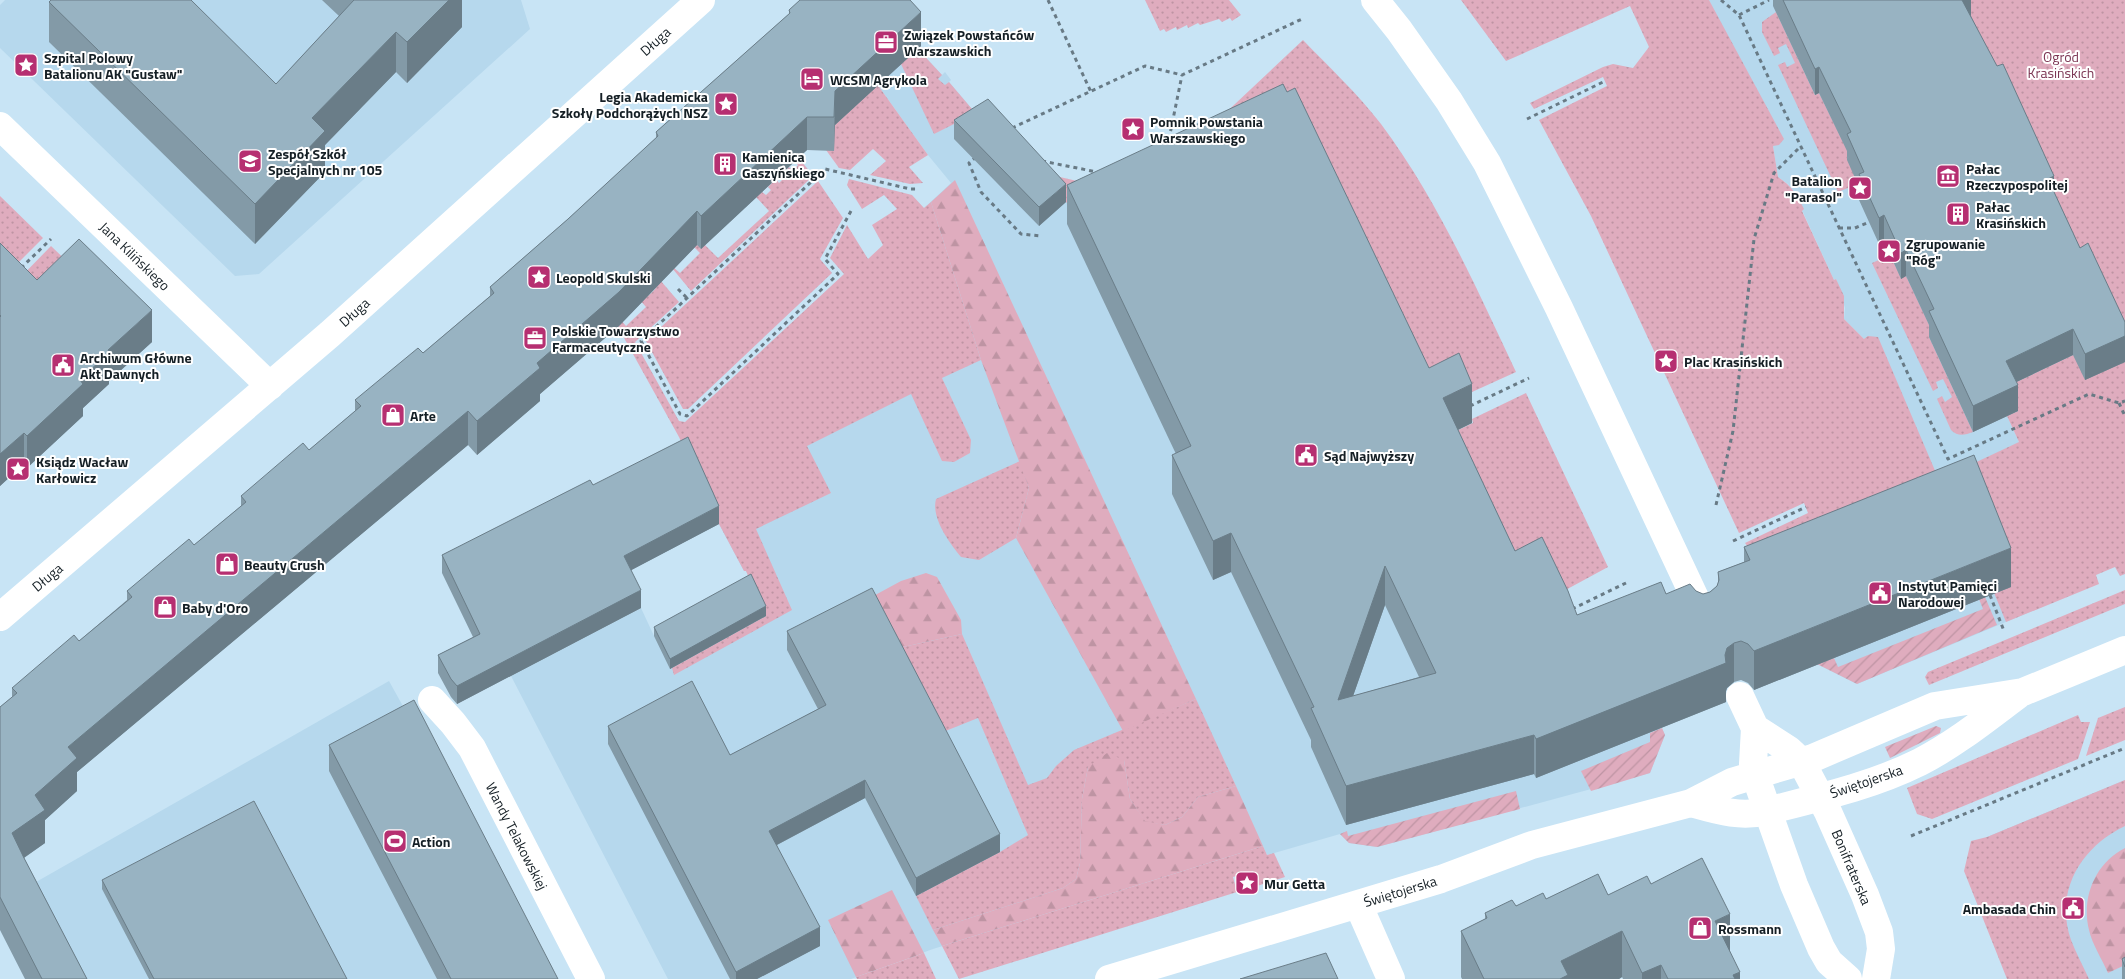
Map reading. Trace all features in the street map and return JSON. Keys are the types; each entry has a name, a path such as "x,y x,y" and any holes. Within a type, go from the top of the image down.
{"street":[{"name":"Długa","path":"0,617 270,386 701,0"},
{"path":"1375,0 1399,30 1444,94 1487,163 1560,308 1704,617"},
{"name":"Jana Kilińskiego","path":"0,126 270,386"},
{"name":"Świętojerska","path":"1690,803 1734,814 1755,814 1869,782 1918,763 1947,746 2023,692 2125,650"},
{"name":"Świętojerska","path":"1109,979 1441,879 1532,845 1690,803 1732,782 1801,761 1934,706 2023,692"},
{"path":"1740,696 1756,728 1789,750 1801,761"},
{"name":"Wandy Telakowskiej","path":"432,700 472,748 590,979"},
{"path":"1756,728 1753,764 1755,775 1794,885 1829,962 1848,979"},
{"name":"Bonifraterska","path":"1801,761 1821,797 1865,895 1879,932 1882,949 1876,979"},
{"path":"1358,904 1391,979"}],"path":[{"path":"1048,0 1090,92"},
{"path":"1721,0 1739,15 1948,459 1948,468"},
{"path":"1739,15 1769,0"},
{"path":"1006,131 1145,66 1182,75 1302,19"},
{"path":"1168,145 1182,75"},
{"path":"1527,119 1603,82"},
{"path":"1716,505 1733,431 1754,239 1774,173 1801,146"},
{"path":"976,156 969,163 982,192 1021,234 1041,236"},
{"path":"1033,159 1100,172"},
{"path":"851,211 824,259 838,274 687,416 680,414 641,341 825,169 910,189 918,189"},
{"path":"1839,228 1855,228 1874,220"},
{"path":"17,273 51,239"},
{"path":"678,289 687,298"},
{"path":"1468,407 1529,378"},
{"path":"1948,459 2089,394 2119,403 2125,401"},
{"path":"2119,403 2125,416"},
{"path":"1733,541 1806,507"},
{"path":"1568,611 1626,583"},
{"path":"1990,595 2004,631"},
{"path":"1911,836 2125,748"}],"shaded area":[{"name":"Zespół Szkół Specjalnych nr 105","path":"5,0 521,0 530,29 259,274 235,276 0,48 0,5"},
{"path":"1709,0 1821,0 2125,362 2007,416 2019,442 2042,607 1857,684 1817,664 1791,568 1864,339 1844,319 1845,308 1836,279 1834,280 1803,210 1788,184 1778,177 1773,146"},
{"path":"917,48 942,75 945,72 951,80 949,82 972,109 976,105 1503,596 1625,649 1665,735 1650,773 1377,847 1349,843 1340,834 1267,855 1263,846 933,949 851,979 668,979 511,676 641,608 654,636 766,616 746,571 744,571 719,524 880,249 951,183 928,155 877,84"},
{"path":"389,681 544,979 70,979 22,890"},
{"name":"Ambasada Chin","path":"2125,780 2125,979 2053,979 1987,837"}],"green space":[{"path":"1145,0 1229,0 1241,15 1232,21 1230,18 1222,22 1219,19 1200,25 1198,23 1188,28 1187,25 1177,30 1176,27 1166,32 1164,29 1160,31"},
{"path":"1461,0 1709,0 1784,139 1779,145 1773,146 1778,177 1794,191 1804,209 1802,211 1834,280 1836,279 1844,296 1844,319 1864,339 1868,336 1878,337 1948,501 1769,572 1745,543 1808,513 1804,503 1739,533 1591,216 1539,120 1607,86 1603,77 1534,109 1530,103 1603,67 1613,64 1633,68 1649,47 1630,6 1506,61"},
{"name":"Ogród Krasińskich","path":"1961,0 2125,0 2125,348"},
{"path":"1776,12 1815,95 1819,93 1851,158 1858,184 1838,192 1778,65 1785,62 1787,67 1795,63 1786,44 1778,48 1780,53 1774,56 1762,32 1762,22"},
{"path":"1303,40 1363,102 1381,124 1420,182 1454,244 1516,372 1461,397 1081,218 1038,172 1099,186 1202,135"},
{"path":"917,48 942,75 938,79 945,85 949,82 972,109 969,111 972,115 934,134 901,64"},
{"path":"877,84 928,155 909,167 923,183 910,184 870,175 886,161 873,149 850,170 839,168 826,150 832,128"},
{"path":"799,158 813,176 691,291 672,268 680,273 700,253 694,247 696,244 705,245 718,258 769,211 756,197 762,192 766,195 771,190 768,187 776,179 779,183 784,178 781,175 789,167 793,171 798,165 795,162"},
{"path":"849,179 912,195 924,208 931,202 981,360 942,378 971,440 970,453 954,462 942,461 911,394 807,446 831,493 756,529 792,610 674,675 672,668 766,616 746,571 744,571 719,524 679,437 618,327 620,319 626,326 646,307 640,300 652,292 660,280 679,302 635,342 679,421 685,422 844,274 830,258 847,225 868,259 883,245 872,225 897,209 884,195 862,209 847,185"},
{"path":"955,180 1196,699 1123,731 1016,538 1029,488 981,360 931,202"},
{"path":"818,181 843,218 820,259 832,273 688,409 683,409 646,341"},
{"path":"0,196 43,238 3,278 0,274"},
{"path":"51,246 78,272 12,286"},
{"path":"1890,255 1901,278 1906,276 1934,335 1929,337 1973,432 1962,435 1956,434 1951,430 1937,399 1942,396 1945,402 1952,397 1943,379 1936,382 1938,388 1933,391 1872,263"},
{"path":"2073,355 2125,362 2125,574 2120,576 2115,567 2096,575 2099,584 2006,622 1955,498 1968,466 2019,442 2007,416 2018,411 2006,387"},
{"path":"1526,393 1608,567 1514,618 1431,443 1473,423 1472,419"},
{"path":"1020,461 1029,488 1016,538 979,560 961,557 942,530 936,514 936,499"},
{"path":"926,573 937,577 961,620 962,634 894,649 866,600 901,581"},
{"path":"2125,590 2125,604 1929,685 1925,677 1928,672"},
{"path":"1985,597 1997,625 1857,684 1817,664 1834,658 1838,667 1983,609 1979,599"},
{"path":"962,634 1028,785 1047,778 1056,766 1074,750 1196,699 1236,786 1198,797 1182,817 1165,825 1145,822 1130,799 1124,760 1088,767 1082,799 1080,863 1076,879 1063,888 933,930 916,896 1000,852 1028,835 978,718 938,734 894,649"},
{"path":"2125,707 2125,740 2086,756 2098,718"},
{"path":"2078,715 2081,722 2090,722 2078,759 1932,819 1917,814 1907,788"},
{"path":"1936,726 1941,728 1940,733 1890,758 1885,747"},
{"path":"1662,728 1665,735 1650,773 1591,791 1581,771 1650,742 1650,733"},
{"path":"1107,753 1124,760 1130,799 1145,821 1165,825 1182,817 1198,797 1236,786 1263,846 942,946 933,930 1063,888 1076,879 1080,863 1082,799 1088,767"},
{"name":"Ambasada Chin","path":"2125,780 2125,826 2109,835 2084,858 2075,872 2066,904 2071,940 2089,979 2007,979 1964,871 1971,841 1987,837"},
{"path":"1516,791 1520,809 1377,847 1349,843 1340,834 1347,831 1348,836"},
{"path":"1263,846 1267,855 1274,853 1285,877 1257,886 1253,871 1233,877 1237,892 959,979 942,946"},
{"path":"2125,848 2125,965 2108,973 2090,935 2087,906 2089,894 2098,872"},
{"path":"892,890 924,953 856,977 828,920"},
{"path":"924,953 936,979 857,979 856,977"}],"building":[{"path":"51,0 191,0 276,84 354,0 449,0 407,42 396,32 312,118 325,131 255,204 49,2"},
{"path":"800,0 910,0 921,12 835,91 834,117 807,117 701,216 697,211 619,292 537,363 540,368 477,421 468,411 68,747 77,758 35,795 45,810 12,833 87,979 42,979 0,897 0,707 17,693 12,688 74,635 79,641 132,597 127,591 189,539 194,545 246,502 241,496 303,443 309,450 361,406 355,400 418,348 423,353 494,293 490,287 568,219 658,136 656,132 790,13 789,10"},
{"name":"Pałac Krasińskich","path":"1783,0 1962,0 1997,66 2003,64 2054,176 2048,179 2080,248 2088,243 2125,322 2125,336 2085,354 2073,329 2006,361 2018,385 1973,406 1929,311 1934,309 1906,250 1901,253 1884,215 1879,218 1859,174 1864,172 1847,134 1851,132 1819,67 1815,69"},
{"path":"1283,84 1287,92 1295,88 1429,368 1459,353 1472,384 1443,398 1515,551 1542,537 1568,591 1577,615 1661,582 1666,594 1690,584 1696,591 1703,594 1710,592 1717,586 1719,580 1718,572 1750,560 1744,547 1974,455 2011,548 1754,651 1748,644 1741,641 1734,643 1727,648 1725,655 1726,663 1536,739 1534,735 1346,786 1311,708 1314,707 1231,533 1213,541 1172,455 1191,446 1067,185","holes":["1385,566 1436,673 1338,700"]},
{"path":"988,99 1066,184 1039,207 954,120"},
{"name":"Archiwum Główne Akt Dawnych","path":"79,239 152,310 108,350 109,352 80,380 83,384 27,436 24,433 0,454 0,243 37,280"},
{"path":"688,437 719,506 624,556 641,590 457,686 438,655 480,634 442,555 590,480 593,485"},
{"path":"751,574 766,606 670,659 654,627"},
{"path":"872,588 1000,834 916,878 865,780 769,831 820,927 736,972 608,726 692,681 730,755 826,705 787,631"},
{"path":"414,700 558,979 451,979 329,745"},
{"path":"254,801 347,979 154,979 102,880"},
{"path":"1702,858 1730,914 1715,921 1740,972 1733,975 1735,979 1668,979 1661,965 1642,973 1622,931 1561,961 1568,975 1560,979 1484,979 1461,931 1487,918 1485,913 1512,900 1516,906 1543,893 1546,899 1598,874 1608,895 1647,876 1651,884"},
{"path":"1326,953 1338,979 1240,979"}],"place":[{"name":"Związek Powstańców Warszawskich","path":"886,42"},
{"name":"Szpital Polowy Batalionu AK \"Gustaw\"","path":"26,65"},
{"name":"WCSM Agrykola","path":"812,79"},
{"name":"Legia Akademicka Szkoły Podchorążych NSZ","path":"726,104"},
{"name":"Pomnik Powstania Warszawskiego","path":"1133,129"},
{"name":"Zespół Szkół Specjalnych nr 105","path":"250,161"},
{"name":"Kamienica Gaszyńskiego","path":"725,164"},
{"name":"Pałac Rzeczypospolitej","path":"1948,176"},
{"name":"Batalion \"Parasol\"","path":"1860,188"},
{"name":"Pałac Krasińskich","path":"1958,214"},
{"name":"Zgrupowanie \"Róg\"","path":"1889,251"},
{"name":"Leopold Skulski","path":"539,277"},
{"name":"Polskie Towarzystwo Farmaceutyczne","path":"535,338"},
{"name":"Plac Krasińskich","path":"1666,361"},
{"name":"Archiwum Główne Akt Dawnych","path":"63,365"},
{"name":"Arte","path":"393,415"},
{"name":"Sąd Najwyższy","path":"1306,455"},
{"name":"Ksiądz Wacław Karłowicz","path":"18,469"},
{"name":"Beauty Crush","path":"227,564"},
{"name":"Instytut Pamięci Narodowej","path":"1880,593"},
{"name":"Baby d'Oro","path":"165,607"},
{"name":"Action","path":"395,841"},
{"name":"Mur Getta","path":"1247,883"},
{"name":"Ambasada Chin","path":"2073,908"},
{"name":"Rossmann","path":"1700,928"}]}
